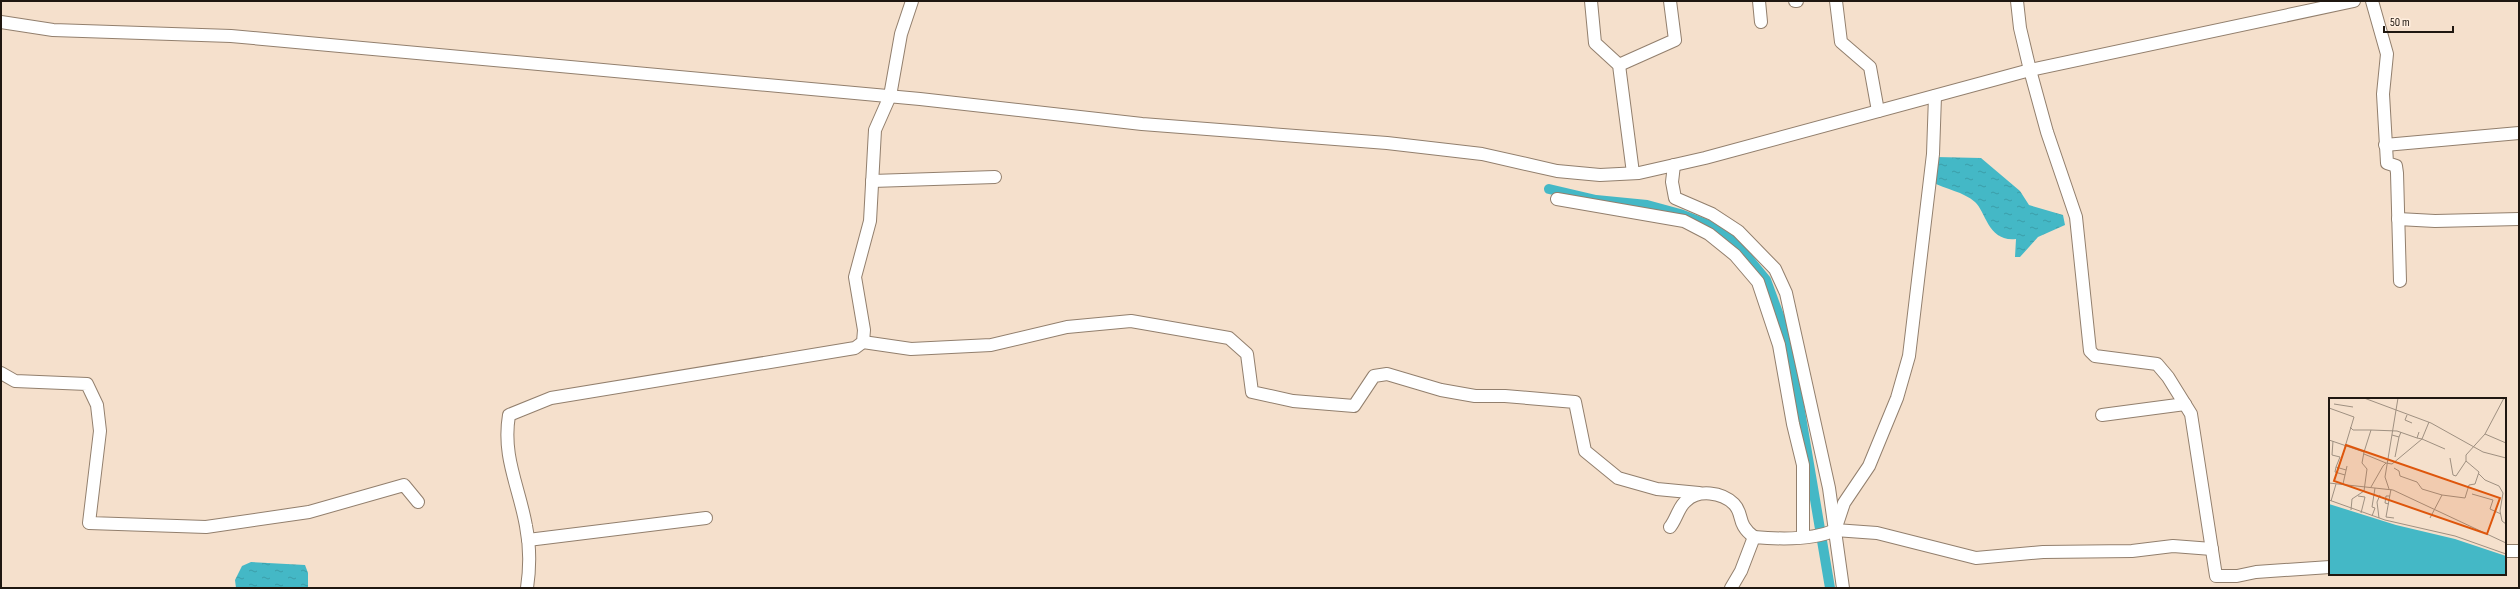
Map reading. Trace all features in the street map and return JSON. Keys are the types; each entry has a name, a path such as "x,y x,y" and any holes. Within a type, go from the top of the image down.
{"street":[{"path":"527,588 529,562 527,527 509,466 506,432 509,415 551,398 856,348 863,342 864,330 855,277 870,221 875,130 890,96 901,34 912,1"},
{"path":"1591,1 1594,43 1619,65 1633,173"},
{"path":"1619,65 1675,40 1670,1"},
{"path":"1759,1 1761,22"},
{"path":"1836,1 1841,42 1870,67 1878,111"},
{"path":"2018,1 2020,28 2030,70 2047,132 2076,217 2090,351 2095,356 2157,364 2168,377 2191,414 2198,447 2216,582 2329,567"},
{"path":"1,22 53,30 231,36 890,96 1142,124 1387,143 1482,154 1557,171 1600,175 1633,173 1674,165 2030,70 2354,1"},
{"path":"2372,1 2387,54 2382,94 2387,163 2396,166 2400,281"},
{"path":"1832,531 1844,502 1869,466 1897,398 1909,356 1933,154 1935,96"},
{"path":"2385,145 2519,133"},
{"path":"1674,165 1672,182 1675,198 1712,214 1738,232 1775,269 1786,294 1788,354 1803,465 1807,536"},
{"path":"872,181 996,177"},
{"path":"1557,199 1684,221 1709,234 1735,255 1758,282 1772,319 1788,354 1829,488 1832,531 1843,588"},
{"path":"2398,219 2435,221 2519,218"},
{"path":"863,342 911,349 991,345 1067,327 1131,321 1229,338 1247,354 1252,392 1293,401 1354,406 1374,376 1387,374 1441,390 1475,396 1505,396 1575,402 1585,451 1618,478 1657,489 1721,496 1734,505 1744,530 1754,537 1773,539 1807,536 1832,531 1877,533 1976,558 2043,552 2132,551 2173,546 2212,549"},
{"path":"1,374 15,381 87,384 98,405 100,431 89,523 206,527 308,512 404,485 418,502"},
{"path":"2102,415 2185,404"},
{"path":"1670,527 1685,501 1699,494"},
{"path":"528,540 706,518"},
{"path":"1731,588 1741,571 1754,537"},
{"path":"2506,551 2519,551"}],"water":[{"path":"1936,157 1981,158 2020,191 2029,205 2063,215 2065,225 2038,237 2020,257 2015,257 2016,239 2007,239 1999,236 1989,225 1979,207 1971,199 1932,182"},
{"path":"251,562 305,565 308,573 308,588 236,588 235,580 242,566"}],"waterway":[{"path":"1549,189 1596,200 1647,205 1680,214 1708,225 1735,242 1766,280 1788,340 1830,588"}]}
